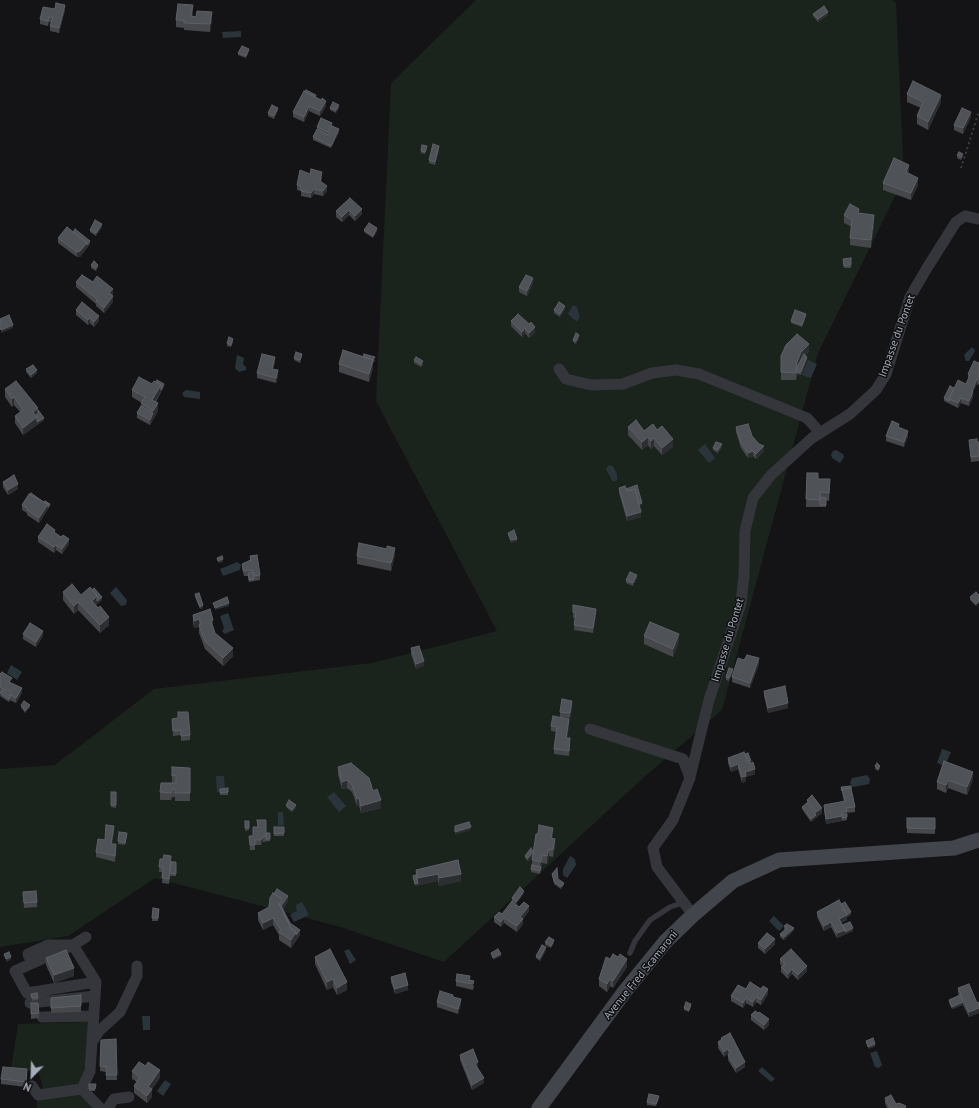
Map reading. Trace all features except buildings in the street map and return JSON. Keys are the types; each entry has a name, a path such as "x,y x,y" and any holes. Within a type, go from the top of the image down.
{"main road":[{"name":"Avenue Fred Scamaroni","path":"539,1108 625,991 665,942 693,915 733,881 779,860 954,848 979,840"}],"street":[{"name":"Impasse du Pontet","path":"693,915 657,867 653,848 673,820 690,777 709,700 741,603 744,576 745,531 753,498 771,475 819,434 850,414 876,390 886,374 910,297 927,268 956,222 965,216 979,219"},
{"path":"559,369 566,379 591,385 623,384 652,373 676,370 699,374 807,418 819,434"},
{"path":"590,729 683,759 690,777"},
{"path":"86,937 73,945 15,971 27,994 96,982"},
{"path":"73,945 96,982 90,1071 82,1089"},
{"path":"92,1042 100,1031 120,1012 137,976 137,966"},
{"path":"30,1003 95,996"},
{"path":"42,1018 94,1016"},
{"path":"32,1086 38,1095 82,1089"},
{"path":"82,1089 100,1108"},
{"path":"108,1108 114,1099 129,1098"}],"lane":[{"path":"630,953 635,941 650,920 670,907 682,902"}],"path":[{"path":"961,168 979,112"}],"shaded area":[{"path":"476,0 892,0 896,3 904,178 818,353 722,710 642,779 444,962 337,926 155,878 68,936 0,947 0,769 55,765 154,689 372,663 497,631 376,401 391,83"},
{"path":"241,31 241,37 223,38 222,32"},
{"path":"573,305 577,307 580,318 577,322 568,314"},
{"path":"972,347 975,350 974,353 969,361 966,361 964,355"},
{"path":"237,355 244,358 243,364 246,367 246,370 239,372 235,368"},
{"path":"808,360 817,364 811,378 802,375"},
{"path":"186,390 200,392 200,399 184,397 182,393"},
{"path":"705,444 715,458 709,463 698,450"},
{"path":"836,450 843,454 844,457 840,463 832,458 831,454"},
{"path":"609,465 613,466 617,474 617,480 613,482 606,469"},
{"path":"237,562 241,565 240,570 223,576 220,569"},
{"path":"116,587 127,600 126,605 121,606 110,593"},
{"path":"228,613 234,630 225,634 222,631 224,628 220,616"},
{"path":"11,665 22,672 17,680 7,673"},
{"path":"942,749 951,752 945,766 937,763"},
{"path":"867,775 870,779 869,784 853,787 850,783 852,778"},
{"path":"216,776 224,776 225,791 217,792"},
{"path":"334,792 346,806 339,812 327,797"},
{"path":"278,812 283,812 284,825 278,826"},
{"path":"570,856 575,859 576,865 567,878 563,875 563,869"},
{"path":"302,902 309,915 294,922 290,915 297,911 296,905"},
{"path":"774,916 784,926 779,931 769,921"},
{"path":"349,949 356,960 350,964 344,951"},
{"path":"142,1016 150,1016 150,1030 143,1030"},
{"path":"88,1022 85,1069 79,1085 44,1090 38,1071 11,1069 18,1024"},
{"path":"877,1051 882,1065 879,1068 875,1067 870,1053"},
{"path":"762,1067 775,1079 771,1082 758,1071"},
{"path":"165,1080 171,1084 163,1096 157,1091"},
{"path":"80,1094 94,1108 37,1108 37,1100"}]}
